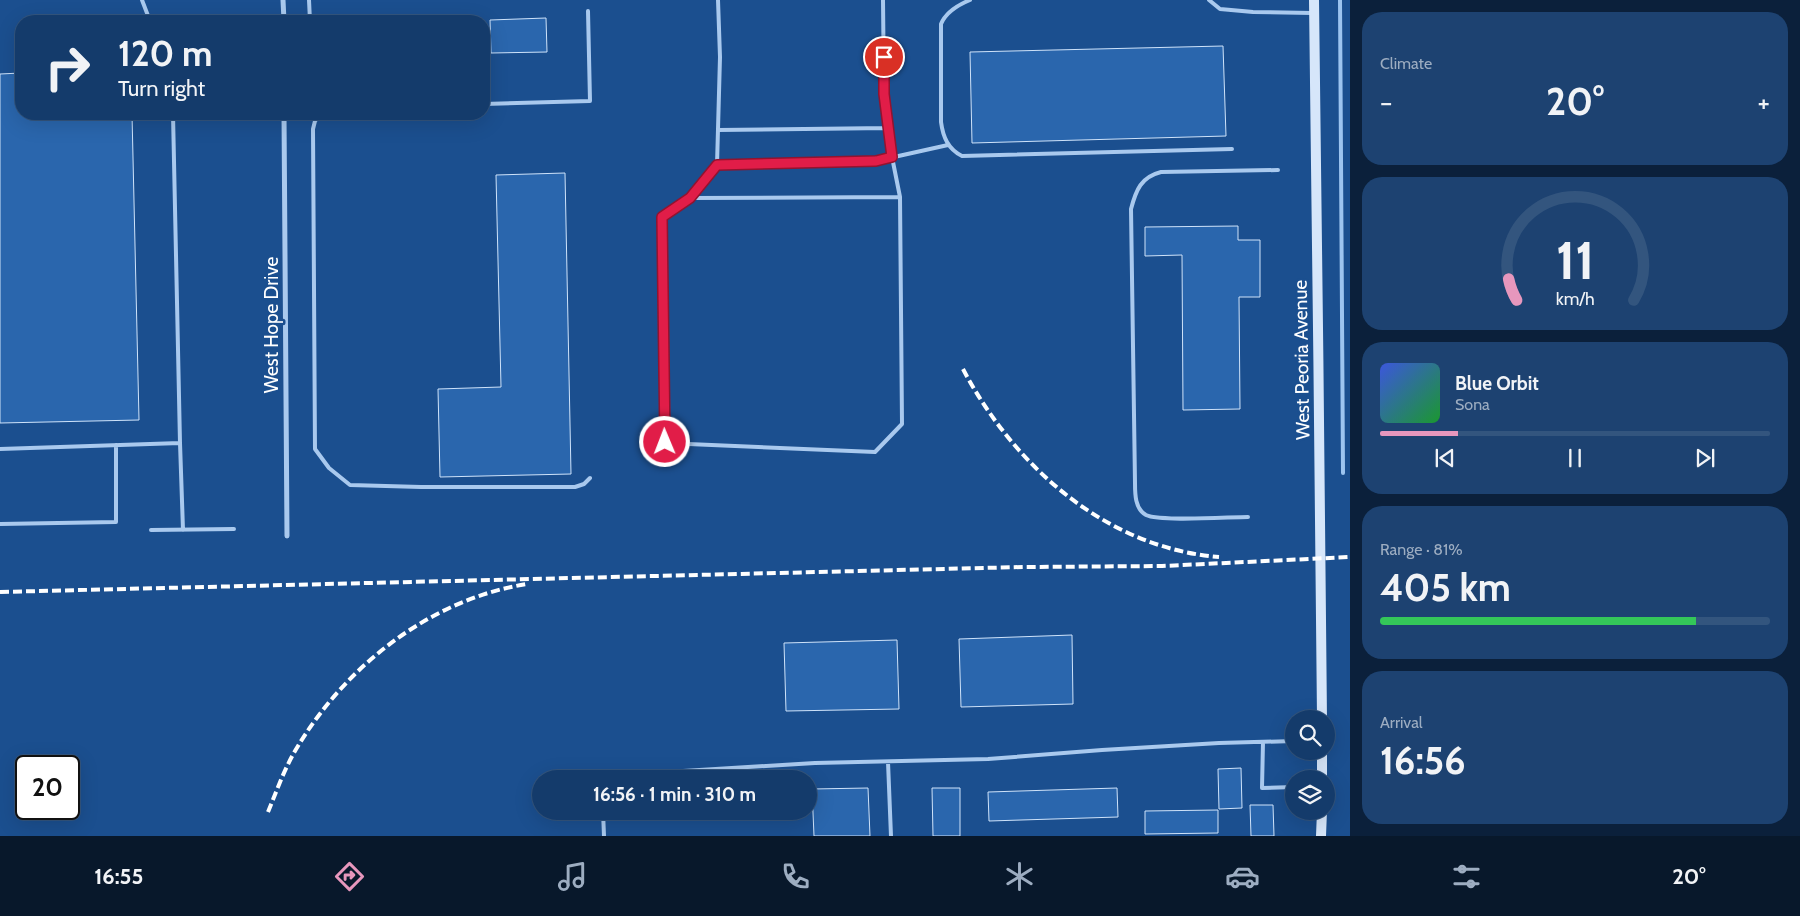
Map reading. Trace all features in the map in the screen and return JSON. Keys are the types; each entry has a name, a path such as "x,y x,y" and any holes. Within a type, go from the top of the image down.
{"main road":[{"name":"West Peoria Avenue","path":"1314,0 1322,710"},
{"path":"1321,836 1322,820"}],"street":[{"path":"284,0 284,15"},
{"name":"West Hope Drive","path":"284,120 287,536"}],"lane":[{"path":"142,0 148,15"},
{"path":"309,0 310,15"},
{"path":"718,0 720,57 717,165 690,198 662,217 665,442 875,452 902,424 900,197 892,157 884,94 883,0"},
{"path":"970,0 949,12 941,24 941,122 943,134 954,152 962,156 1232,149"},
{"path":"1210,0 1220,9 1314,14"},
{"path":"490,104 590,100 588,11"},
{"path":"173,120 183,530"},
{"path":"316,120 313,129 315,449 321,459 350,485 575,487 584,484 590,478"},
{"path":"718,130 888,128"},
{"path":"717,165 876,161 948,144"},
{"path":"1248,517 1156,517 1146,515 1139,508 1135,497 1134,483 1131,209 1135,194 1149,175 1161,172 1278,170"},
{"path":"690,198 900,197"},
{"path":"0,449 180,443"},
{"path":"0,524 116,522 116,445"},
{"path":"151,530 234,529"},
{"path":"707,770 988,759 1112,749 1285,741"},
{"path":"1263,742 1262,788 1285,787"},
{"path":"888,762 891,836"},
{"path":"603,820 604,836"}],"building":[{"path":"546,18 547,52 491,53 490,20"},
{"path":"1223,46 1226,136 972,143 970,52"},
{"path":"15,73 15,120 132,120 139,420 0,423 0,74"},
{"path":"565,173 571,474 440,477 438,389 501,387 496,175"},
{"path":"1238,226 1238,240 1260,240 1260,297 1239,297 1240,409 1183,410 1182,255 1145,256 1145,227"},
{"path":"1072,635 1073,704 961,707 959,639"},
{"path":"897,640 899,709 786,711 784,643"},
{"path":"1241,768 1242,808 1219,809 1218,769"},
{"path":"868,788 870,836 814,836 813,820 817,820 817,789"},
{"path":"932,788 960,788 960,836 933,836"},
{"path":"1117,788 1118,817 989,821 988,792"},
{"path":"1250,805 1273,805 1274,836 1251,836"},
{"path":"1218,810 1218,833 1145,834 1145,811"}],"waterway":[{"path":"1340,0 1343,473"}],"railway":[{"path":"963,369 984,405 1009,438 1037,469 1068,496 1102,519 1138,537 1178,550 1219,557"},
{"path":"0,592 1023,567 1162,566 1350,557"},
{"path":"268,812 285,770 298,746 318,716 367,663 395,640 425,620 458,604 492,592 527,584"}],"route":[{"path":"665,442 662,217 690,198 717,165 876,161 892,157 884,94 884,57"}]}
